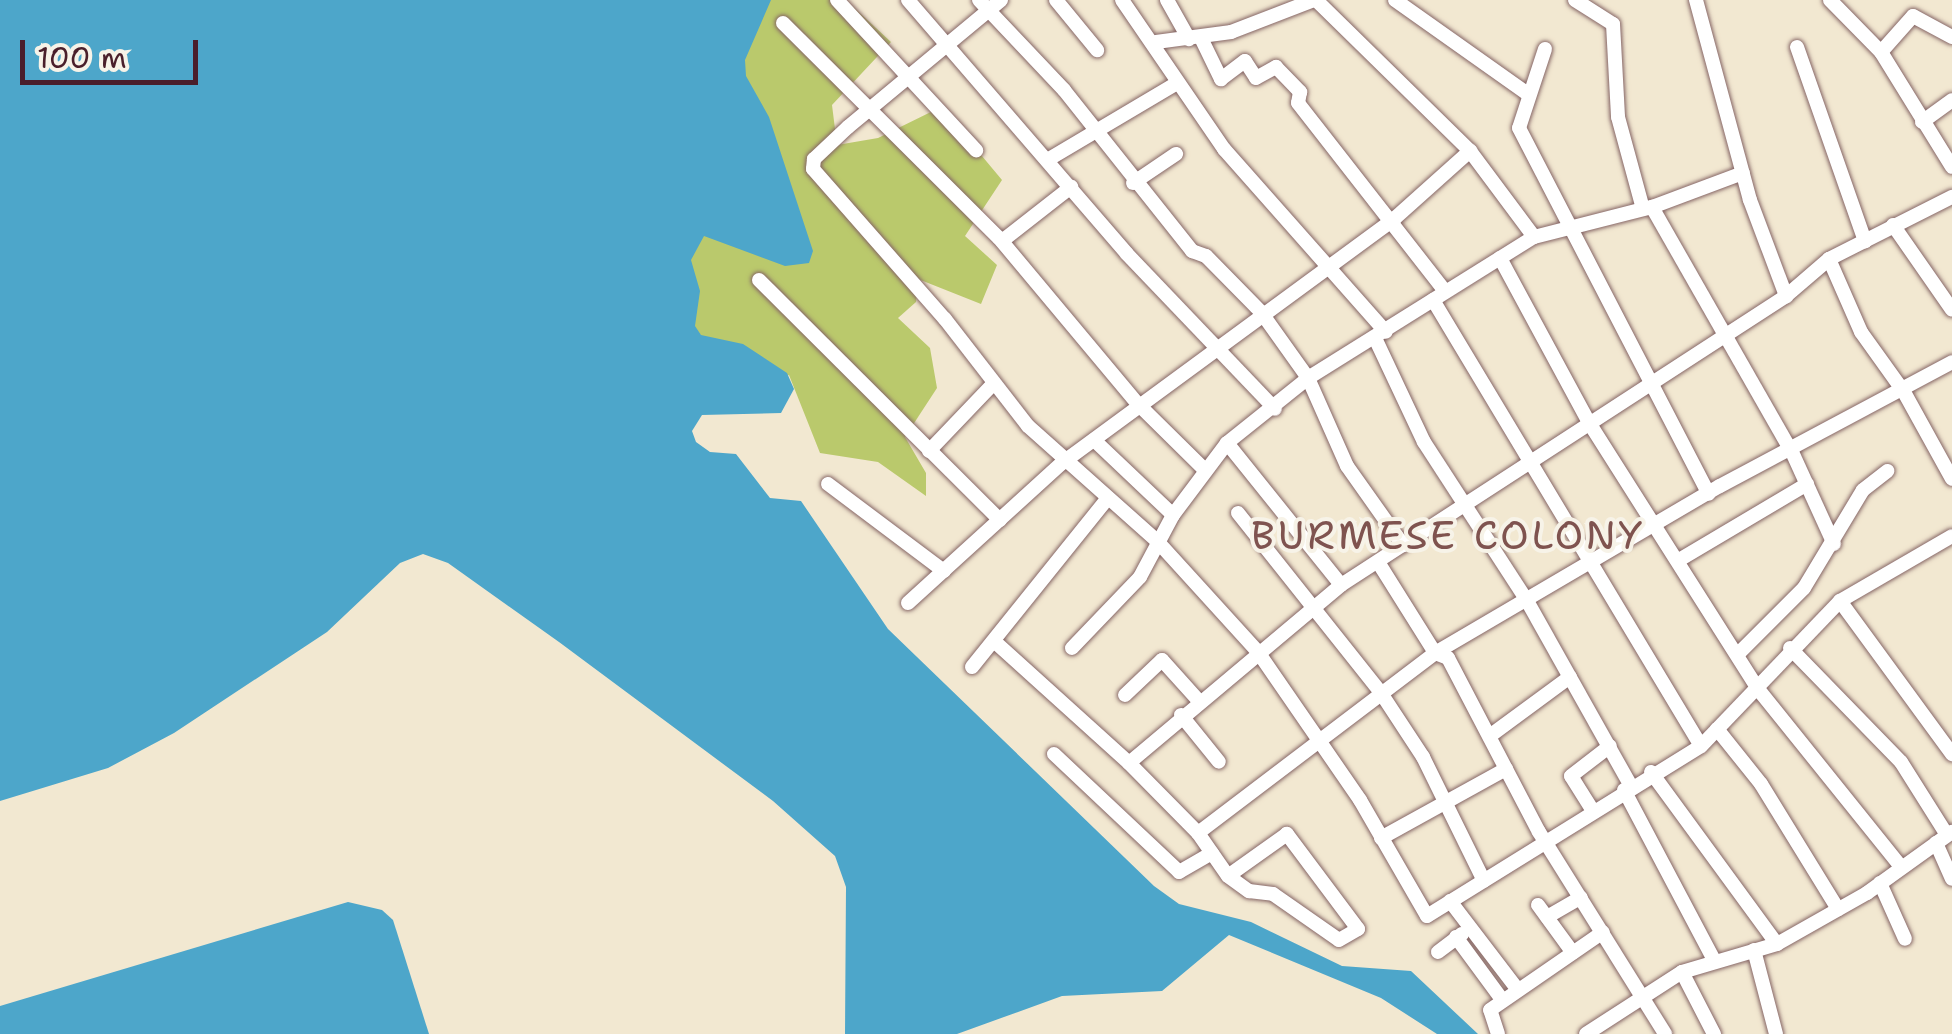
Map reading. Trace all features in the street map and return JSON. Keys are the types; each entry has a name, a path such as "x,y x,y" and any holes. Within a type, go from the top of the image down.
{"street":[{"path":"836,0 976,150"},
{"path":"908,0 1275,409"},
{"path":"1002,0 983,5 909,80 814,159 812,169 945,319 993,384 1062,463 1158,542 1258,652 1317,738 1427,916 1548,842 1650,772 1701,746 1758,688 1790,648 1840,601 1952,536"},
{"path":"1056,0 1097,50"},
{"path":"1122,0 1156,42 1177,83 1224,149 1330,267 1381,335 1424,442 1526,599 1610,746 1714,960"},
{"path":"1168,0 1221,79 1245,61 1256,78 1276,66 1395,218 1529,468 1701,746"},
{"path":"1156,42 1195,38 1315,0 1470,151 1534,236"},
{"path":"1396,0 1529,95"},
{"path":"1574,0 1613,24 1618,117 1648,208 1792,452 1834,544"},
{"path":"1696,0 1743,173 1786,296"},
{"path":"1830,0 1882,52 1952,168"},
{"path":"1882,52 1913,16 1918,0"},
{"path":"983,5 1096,131 1133,183 1192,251 1206,256 1260,312 1308,378 1348,466 1402,544"},
{"path":"1913,16 1952,37"},
{"path":"783,22 1002,241 1138,404 1206,470"},
{"path":"1798,47 1865,242"},
{"path":"1545,49 1520,128 1648,385 1709,494"},
{"path":"1049,159 1177,83"},
{"path":"1922,122 1952,100"},
{"path":"908,603 1062,463 1260,312 1330,267 1395,218 1470,151"},
{"path":"1133,183 1176,154"},
{"path":"1072,648 1140,578 1173,515 1226,444 1275,409 1308,378 1534,236 1648,208 1743,173"},
{"path":"1002,241 1072,187"},
{"path":"1128,763 1198,700 1341,585 1529,468 1588,421 1786,296 1830,260 1893,224 1952,197"},
{"path":"1893,224 1952,310"},
{"path":"1500,258 1588,421 1758,688 1901,868"},
{"path":"1830,260 1861,332 1904,392 1952,478"},
{"path":"759,280 1000,520"},
{"path":"1198,833 1317,738 1435,653 1709,494 1904,392 1952,362"},
{"path":"929,451 993,384"},
{"path":"1094,440 1173,515"},
{"path":"1226,444 1341,585"},
{"path":"1738,654 1804,588 1864,490 1887,470"},
{"path":"828,484 944,571"},
{"path":"1680,560 1807,484"},
{"path":"972,667 1108,498"},
{"path":"1238,512 1381,693 1446,802 1484,882"},
{"path":"1378,562 1435,653 1448,658 1492,735 1506,769 1664,1034"},
{"path":"1840,601 1952,754"},
{"path":"994,641 1198,833 1228,876 1249,891 1273,894 1339,940 1358,929 1287,834 1228,876"},
{"path":"1790,648 1902,762 1945,837 1952,879"},
{"path":"1125,695 1162,660 1198,700"},
{"path":"1492,735 1570,677"},
{"path":"1181,715 1219,762"},
{"path":"1717,729 1761,784 1838,909"},
{"path":"1593,810 1572,776 1610,746"},
{"path":"1054,754 1179,872 1212,853"},
{"path":"1381,838 1506,769"},
{"path":"1650,772 1776,944"},
{"path":"1587,1034 1640,994 1682,972 1776,944 1880,883 1945,837"},
{"path":"1880,883 1904,939"},
{"path":"1573,953 1542,911 1582,897"},
{"path":"1450,902 1518,990"},
{"path":"1438,952 1471,928"},
{"path":"1498,1034 1490,1010 1603,932"},
{"path":"1456,937 1503,1001"},
{"path":"1754,950 1776,1034"},
{"path":"1682,972 1714,1034"}],"green space":[{"path":"107,0 846,0 891,42 832,105 837,145 878,138 941,107 1002,180 965,236 997,265 981,304 918,279 916,302 898,318 930,348 937,388 905,437 926,473 926,496 878,462 820,453 789,375 749,392"}],"water":[{"path":"0,0 771,0 745,60 746,76 769,117 813,251 809,263 785,266 704,236 691,260 700,291 695,326 701,335 743,344 787,373 794,389 781,413 702,415 692,431 696,442 710,452 736,454 770,498 801,501 888,629 1154,886 1179,904 1251,922 1342,966 1411,971 1478,1034 1437,1034 1381,998 1229,935 1162,991 1062,996 957,1034 845,1034 846,887 835,856 773,801 559,642 448,563 423,554 400,563 327,632 174,733 108,768 0,801"},
{"path":"348,902 382,910 393,920 429,1034 0,1034 0,1006"}],"district":[{"name":"BURMESE COLONY","path":"1448,535"}]}
